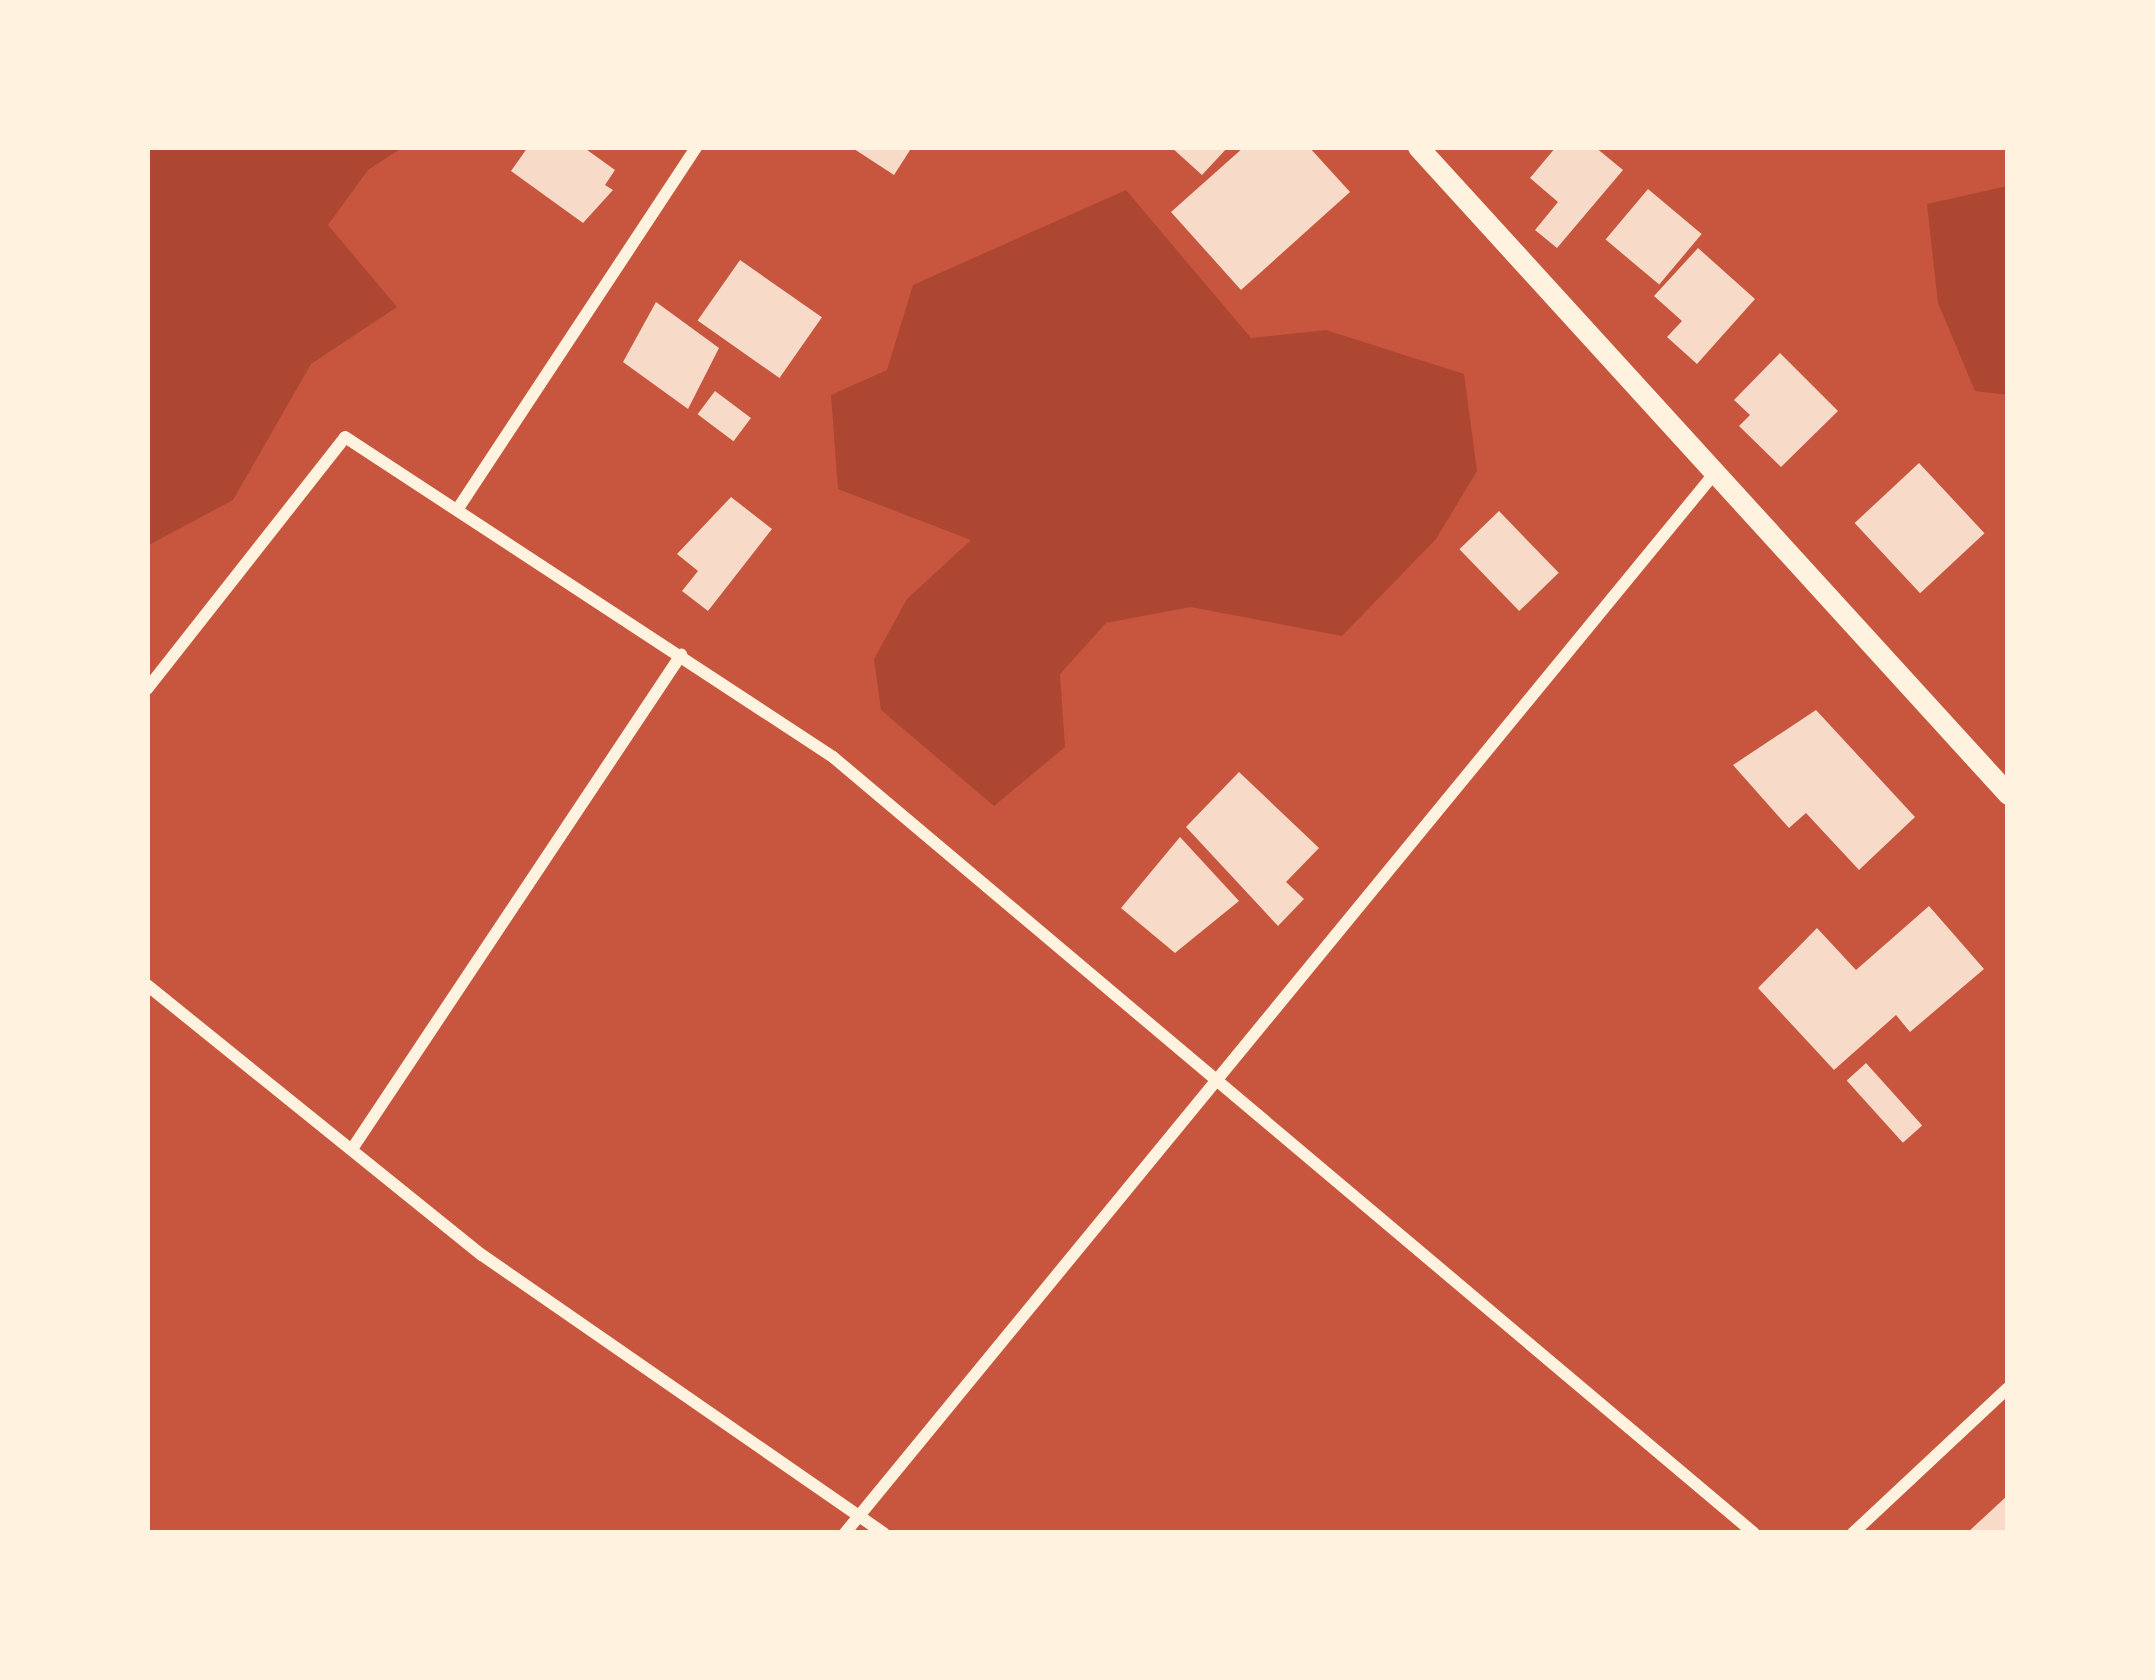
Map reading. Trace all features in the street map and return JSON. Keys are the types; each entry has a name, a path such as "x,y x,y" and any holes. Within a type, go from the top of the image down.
{"street":[{"path":"459,507 696,147"},
{"path":"1418,147 2006,787"},
{"path":"147,689 345,437 459,507 833,757 1754,1533"},
{"path":"845,1533 1221,1081 1714,474"},
{"path":"352,1149 681,656"},
{"path":"147,985 482,1255 884,1533"},
{"path":"1853,1533 2008,1388"}],"shaded area":[{"path":"147,147 403,147 368,170 328,225 397,307 311,364 233,500 147,546"},
{"path":"2008,186 2008,395 1975,391 1938,303 1927,204"},
{"path":"1126,190 1251,338 1326,330 1464,374 1477,471 1436,539 1342,636 1191,607 1106,623 1060,674 1065,747 994,806 881,710 874,659 907,599 971,540 838,489 831,395 887,370 913,285"}],"building":[{"path":"528,147 583,147 615,170 605,185 613,190 583,223 511,171"},
{"path":"851,147 912,147 894,175"},
{"path":"1171,147 1228,147 1202,175"},
{"path":"1244,147 1309,147 1350,192 1241,290 1171,212"},
{"path":"1556,147 1595,147 1623,170 1557,248 1535,230 1558,202 1530,178"},
{"path":"1648,189 1702,234 1659,285 1606,240"},
{"path":"1698,248 1755,299 1697,364 1667,337 1682,321 1654,296"},
{"path":"740,260 822,317 779,378 698,321"},
{"path":"656,302 719,348 688,409 623,362"},
{"path":"1780,353 1838,411 1781,467 1739,426 1750,415 1734,400"},
{"path":"715,391 751,418 733,441 698,414"},
{"path":"1919,463 1984,533 1920,593 1855,523"},
{"path":"731,497 772,529 708,611 682,591 698,571 677,554"},
{"path":"1499,511 1559,573 1519,611 1459,549"},
{"path":"1816,710 1915,817 1859,870 1806,813 1789,828 1733,765"},
{"path":"1239,772 1319,848 1286,882 1304,899 1278,926 1186,827"},
{"path":"1180,837 1239,901 1175,953 1121,908"},
{"path":"1929,906 1984,969 1910,1032 1896,1015 1834,1070 1758,988 1817,928 1856,970"},
{"path":"1866,1063 1922,1125 1903,1143 1847,1080"},
{"path":"2008,1495 2008,1533 1967,1533"}]}
